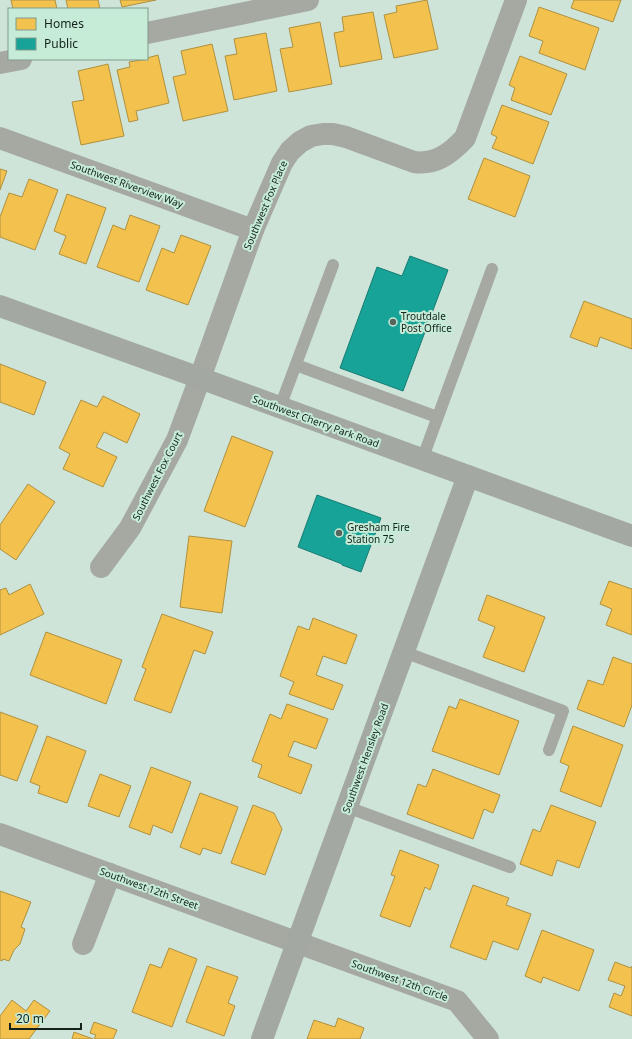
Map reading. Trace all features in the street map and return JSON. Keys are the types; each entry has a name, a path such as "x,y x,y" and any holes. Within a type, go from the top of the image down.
{"street":[{"path":"148,33 308,0"},
{"name":"Southwest Fox Place","path":"200,378 253,230 282,162 290,151 300,142 311,136 328,134 346,137 414,162 424,163 437,159 457,147 465,138 471,124 516,0"},
{"path":"0,63 16,60"},
{"name":"Southwest Riverview Way","path":"0,138 253,230"},
{"name":"Southwest Cherry Park Road","path":"0,306 632,536"},
{"name":"Southwest Fox Court","path":"101,567 130,528 177,440 200,378"},
{"name":"Southwest Hensley Road","path":"262,1039 468,476"},
{"name":"Southwest 12th Street","path":"0,834 297,943"},
{"path":"83,944 110,874"},
{"name":"Southwest 12th Circle","path":"297,943 457,1001 488,1039"}],"lane":[{"path":"280,407 333,265"},
{"path":"422,460 492,269"},
{"path":"296,365 437,417"},
{"path":"404,652 563,711 549,750"},
{"path":"347,807 510,867"}],"building: Homes":[{"path":"11,0 55,0 57,8 13,8"},
{"path":"66,0 98,0 100,8 68,8"},
{"path":"120,0 156,0 122,7"},
{"path":"427,0 438,49 394,58 384,15 397,12 396,6"},
{"path":"574,0 621,0 613,22 571,8"},
{"path":"539,7 599,28 585,70 539,53 543,41 529,36"},
{"path":"373,12 382,59 340,67 334,33 344,31 342,17"},
{"path":"320,22 332,84 289,92 280,49 293,47 289,28"},
{"path":"266,33 277,91 234,100 225,56 237,54 234,39"},
{"path":"212,44 228,111 183,121 173,77 186,74 181,51"},
{"path":"158,55 169,103 136,111 138,120 129,122 117,70 130,67 129,62 148,60 148,58"},
{"path":"520,56 567,74 551,115 511,100 515,88 509,85"},
{"path":"108,64 124,136 81,145 72,102 84,100 78,71"},
{"path":"502,105 549,122 533,164 492,148 497,137 491,134"},
{"path":"484,158 530,176 515,217 468,199"},
{"path":"0,169 7,171 0,190"},
{"path":"29,179 58,190 35,250 0,237 0,217 9,193 22,197"},
{"path":"67,194 106,208 86,264 59,254 66,236 54,231"},
{"path":"130,215 160,226 139,282 97,267 113,225 125,230"},
{"path":"181,235 211,246 188,305 146,290 162,248 174,253"},
{"path":"584,301 632,319 632,349 600,337 597,347 570,337"},
{"path":"0,364 46,382 34,415 0,402"},
{"path":"103,396 140,414 127,443 104,432 96,447 117,457 103,487 63,469 70,454 59,448 81,400 97,407"},
{"path":"232,436 273,452 245,527 204,511"},
{"path":"28,484 55,502 16,560 0,549 0,525"},
{"path":"189,536 232,541 222,613 180,607"},
{"path":"609,581 632,589 632,635 606,625 612,609 600,604"},
{"path":"30,584 44,614 0,635 0,590 6,588 9,595"},
{"path":"487,595 545,617 524,672 483,657 495,627 478,620"},
{"path":"162,614 213,632 205,654 194,650 171,713 134,700 146,669 142,667"},
{"path":"313,618 357,635 346,664 323,656 316,675 343,685 333,710 289,694 294,682 280,676 298,626 309,630"},
{"path":"46,632 122,660 106,704 30,675"},
{"path":"613,657 632,664 632,705 624,727 577,709 588,680 603,685"},
{"path":"460,699 519,721 499,775 432,751 449,706 456,709"},
{"path":"287,704 328,719 316,749 294,741 288,756 312,765 301,794 258,777 262,765 252,761 270,714 281,719"},
{"path":"0,712 38,726 17,781 0,775"},
{"path":"573,726 623,745 601,807 560,791 569,766 560,762"},
{"path":"47,736 86,751 67,803 38,793 40,786 30,782"},
{"path":"151,767 191,782 172,833 153,825 150,835 129,827"},
{"path":"433,769 500,795 493,813 484,809 473,839 407,814 418,784 426,787"},
{"path":"100,774 131,786 119,817 88,806"},
{"path":"200,793 238,807 221,854 203,848 200,855 180,847"},
{"path":"253,805 274,813 282,829 265,875 231,863"},
{"path":"551,805 596,822 579,868 557,860 552,876 520,864 533,829 540,832"},
{"path":"400,850 439,865 430,890 425,887 410,927 380,916 395,876 391,875"},
{"path":"473,885 509,898 506,905 531,914 518,950 493,941 486,960 450,947"},
{"path":"0,891 31,902 21,927 25,929 20,944 14,950 9,961 3,959 2,961 0,960"},
{"path":"542,930 594,950 579,991 543,977 541,983 525,976"},
{"path":"169,948 197,959 172,1027 132,1012 150,964 161,968"},
{"path":"615,962 631,968 632,966 632,1016 609,1007 614,993 621,996 625,986 608,980"},
{"path":"207,966 238,977 228,1003 235,1006 224,1036 186,1022"},
{"path":"12,1000 26,1011 34,1000 50,1011 29,1039 0,1039 0,1016"},
{"path":"338,1018 364,1028 360,1039 307,1039 314,1020 335,1027"},
{"path":"94,1022 117,1030 113,1039 94,1039 96,1035 90,1033"},
{"path":"74,1032 93,1039 72,1039"}],"building: Public":[{"name":"Troutdale Post Office","path":"410,256 448,270 403,391 340,368 377,267 402,276"},
{"name":"Gresham Fire Station 75","path":"317,495 381,518 361,572 298,547"}],"place":[{"name":"Troutdale Post Office","path":"393,322"},
{"name":"Gresham Fire Station 75","path":"339,533"}]}
